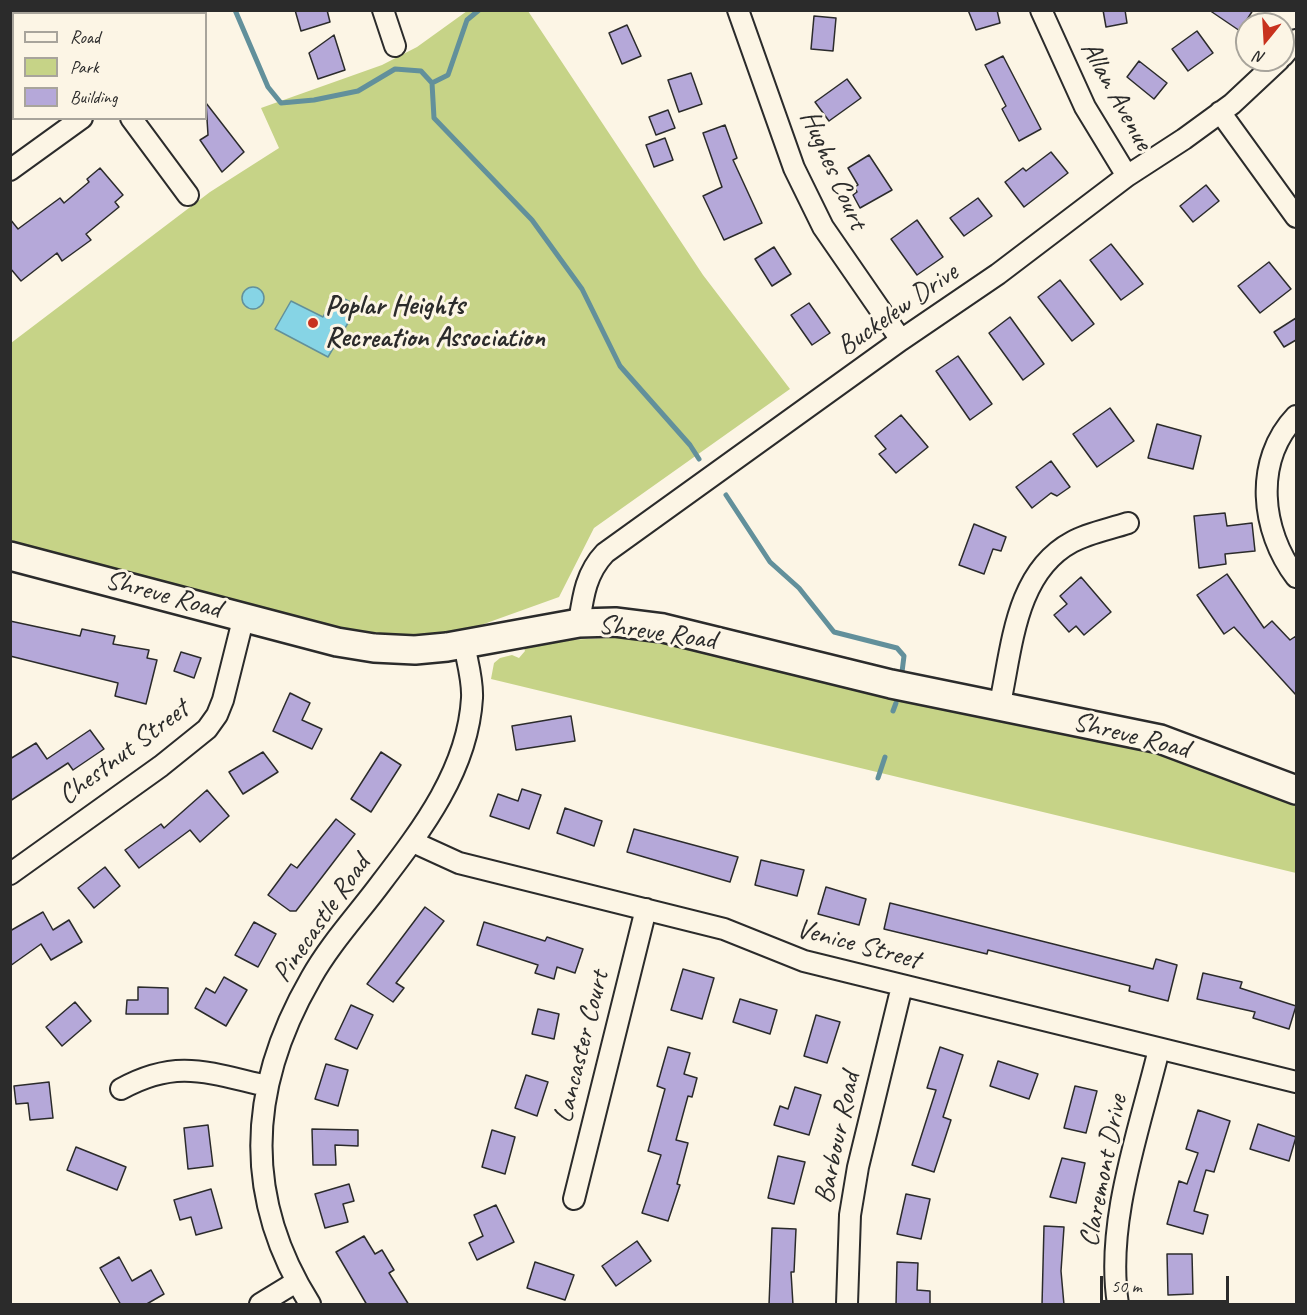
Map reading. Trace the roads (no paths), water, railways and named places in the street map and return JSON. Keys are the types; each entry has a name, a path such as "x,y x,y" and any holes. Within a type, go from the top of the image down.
{"main road":[{"name":"Shreve Road","path":"10,556 356,646 415,650 464,644 579,623 634,624 693,634 891,684 999,708 1115,728 1160,739 1296,790"}],"street":[{"path":"383,10 395,46"},
{"name":"Hughes Court","path":"738,10 794,168 823,227 901,340"},
{"name":"Allan Avenue","path":"1041,10 1085,107 1127,176"},
{"name":"Buckelew Drive","path":"579,623 588,578 594,565 605,553 901,340 998,274 1127,176 1220,112 1265,72"},
{"path":"1220,112 1296,217"},
{"path":"10,170 79,120"},
{"path":"132,120 188,195"},
{"path":"1296,417 1281,439 1267,484 1267,510 1271,532 1280,554 1296,577"},
{"path":"999,708 1021,605 1042,564 1072,542 1128,523"},
{"name":"Chestnut Street","path":"10,874 161,766 207,729 223,700 244,616"},
{"name":"Pinecastle Road","path":"310,1305 278,1244 262,1178 260,1144 267,1086 291,1018 312,976 413,842 436,807 466,738 472,695 464,644"},
{"name":"Venice Street","path":"413,842 459,863 724,929 804,962 1296,1082"},
{"name":"Lancaster Court","path":"574,1199 646,909"},
{"name":"Barbour Road","path":"847,1305 850,1215 858,1167 902,986"},
{"name":"Claremont Drive","path":"1118,1305 1115,1266 1117,1232 1159,1049"},
{"path":"121,1089 142,1077 162,1071 183,1070 203,1071 267,1086"},
{"path":"260,1305 296,1282"}],"water":[{"path":"253,287 261,290 264,298 261,306 253,309 245,306 242,298 245,290"},
{"name":"Poplar Heights Recreation Association","path":"335,294 358,306 328,357 275,329 291,301 323,317"}],"waterway":[{"path":"235,10 268,87 281,103 314,100 358,91 395,69 421,71 432,83 434,118 532,220 582,289 620,366 690,445 699,459"},
{"path":"432,83 448,75 467,20 479,10"},
{"path":"726,495 770,562 799,588 834,632 897,648 904,656 902,672"},
{"path":"893,711 896,703"},
{"path":"878,778 885,757"}],"place":[{"name":"Poplar Heights Recreation Association","path":"313,323"}]}
